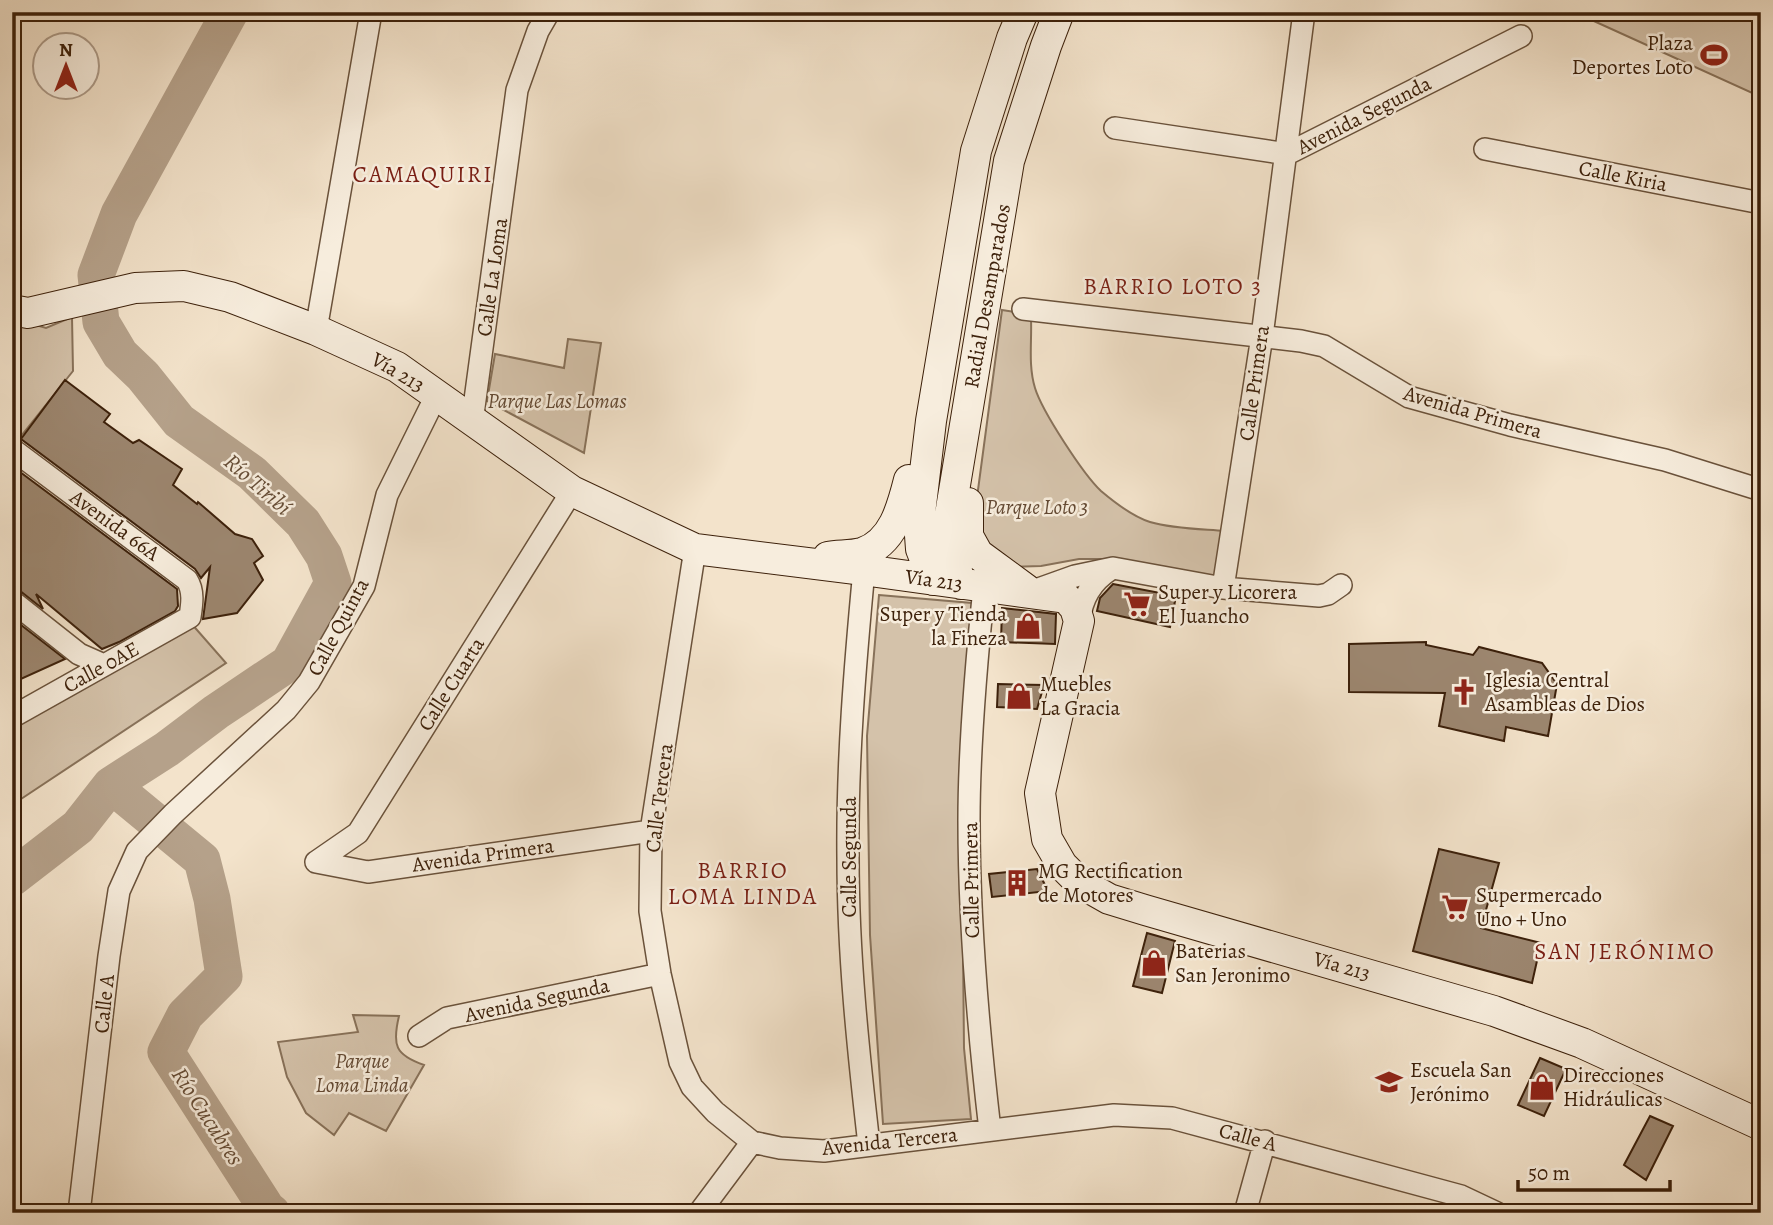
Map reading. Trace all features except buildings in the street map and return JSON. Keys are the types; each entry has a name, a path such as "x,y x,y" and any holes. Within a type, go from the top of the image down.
{"main road":[{"name":"Radial Desamparados","path":"959,584 920,549 919,522 931,421 976,151 1023,12"},
{"name":"Radial Desamparados","path":"959,584 950,549 949,521 1009,161 1059,12"},
{"name":"Vía 213","path":"12,310 28,313 135,288 184,286 230,297 316,330 397,367 572,491 695,550 1066,598 1075,608 1079,621 1040,793 1047,839 1062,865 1079,881 1109,899 1149,912 1494,1011 1582,1043 1761,1125"},
{"path":"864,570 882,555 895,536 916,452 931,421"},
{"path":"964,432 968,536 978,554 991,566 1030,592"},
{"path":"782,562 862,553 880,541 901,514"}],"street":[{"path":"316,330 371,12"},
{"name":"Calle La Loma","path":"472,422 517,90 538,31 549,12"},
{"name":"Calle Primera","path":"1223,587 1262,336 1304,12"},
{"name":"Avenida Segunda","path":"1115,128 1287,154 1521,36"},
{"name":"Calle Kiria","path":"1485,149 1761,203"},
{"name":"Avenida Primera","path":"1024,309 1262,336 1324,346 1409,397 1510,425 1665,460 1761,490"},
{"name":"Calle Quinta","path":"173,814 286,710 309,682 364,586 387,495 436,396"},
{"name":"Avenida 66A","path":"12,449 187,580 191,587 190,617"},
{"name":"Calle Cuarta","path":"316,862 358,833 572,491"},
{"name":"Calle Tercera","path":"695,550 652,831 650,911 660,974 680,1062 692,1087 715,1112 752,1142"},
{"path":"1079,621 1080,608 1092,584 1113,568"},
{"path":"1030,592 1084,574 1113,568 1223,587 1319,596 1328,594 1341,585"},
{"name":"Calle Segunda","path":"864,570 849,762 848,858 853,981 869,1145"},
{"name":"Calle Primera","path":"959,584 972,729 969,820 974,975 990,1130"},
{"path":"12,601 79,654 104,665"},
{"name":"Calle 0AE","path":"12,717 190,617"},
{"name":"Calle A","path":"79,1213 108,956 119,891 137,851 173,814"},
{"name":"Avenida Primera","path":"316,862 368,872 652,831"},
{"name":"Avenida Segunda","path":"419,1036 447,1018 660,974"},
{"name":"Calle A","path":"990,1130 1114,1115 1172,1118 1265,1142 1458,1204 1497,1213"},
{"name":"Avenida Tercera","path":"752,1142 824,1151 990,1130"},
{"path":"699,1213 752,1142"},
{"path":"1245,1213 1265,1142"}],"green space":[{"name":"Plaza Deportes Loto","path":"1574,12 1761,12 1761,97"},
{"name":"Parque Loto 3","path":"1002,310 1028,314 1031,319 1031,362 1035,388 1054,426 1093,483 1137,517 1150,522 1225,531 1218,573 1209,578 1104,559 1006,567 985,548 974,520"},
{"path":"72,317 73,371 21,436 12,430 12,318 46,328"},
{"name":"Parque Las Lomas","path":"568,339 601,343 584,453 487,401 495,354 564,368"},
{"path":"879,595 972,603 961,754 964,1048 971,1119 883,1124 870,935 867,736"},
{"path":"190,622 226,663 12,805 12,721"},
{"name":"Parque Loma Linda","path":"353,1015 399,1016 396,1034 398,1048 407,1057 424,1065 386,1131 349,1113 334,1135 306,1113 287,1077 278,1042 358,1032"}],"waterway":[{"name":"Río Tiribí","path":"12,878 78,827 111,785 289,663 333,583 324,556 303,523 252,473 179,421 143,376 120,354 101,322 96,275 119,214 230,12"},
{"name":"Río Cucubres","path":"111,785 202,860 212,899 224,976 185,1015 166,1052 272,1213"}],"place":[{"name":"Plaza Deportes Loto","path":"1714,55"},
{"name":"Super y Licorera El Juancho","path":"1137,604"},
{"name":"Super y Tienda la Fineza","path":"1028,626"},
{"name":"Iglesia Central Asambleas de Dios","path":"1464,692"},
{"name":"Muebles La Gracia","path":"1019,696"},
{"name":"MG Rectification de Motores","path":"1017,883"},
{"name":"Supermercado Uno + Uno","path":"1455,907"},
{"name":"Baterias San Jeronimo","path":"1154,963"},
{"name":"Escuela San Jerónimo","path":"1389,1082"},
{"name":"Direcciones Hidráulicas","path":"1542,1087"}],"district":[{"name":"CAMAQUIRI","path":"423,174"},
{"name":"BARRIO LOTO 3","path":"1173,286"},
{"name":"BARRIO LOMA LINDA","path":"743,883"},
{"name":"SAN JERÓNIMO","path":"1625,951"}]}
